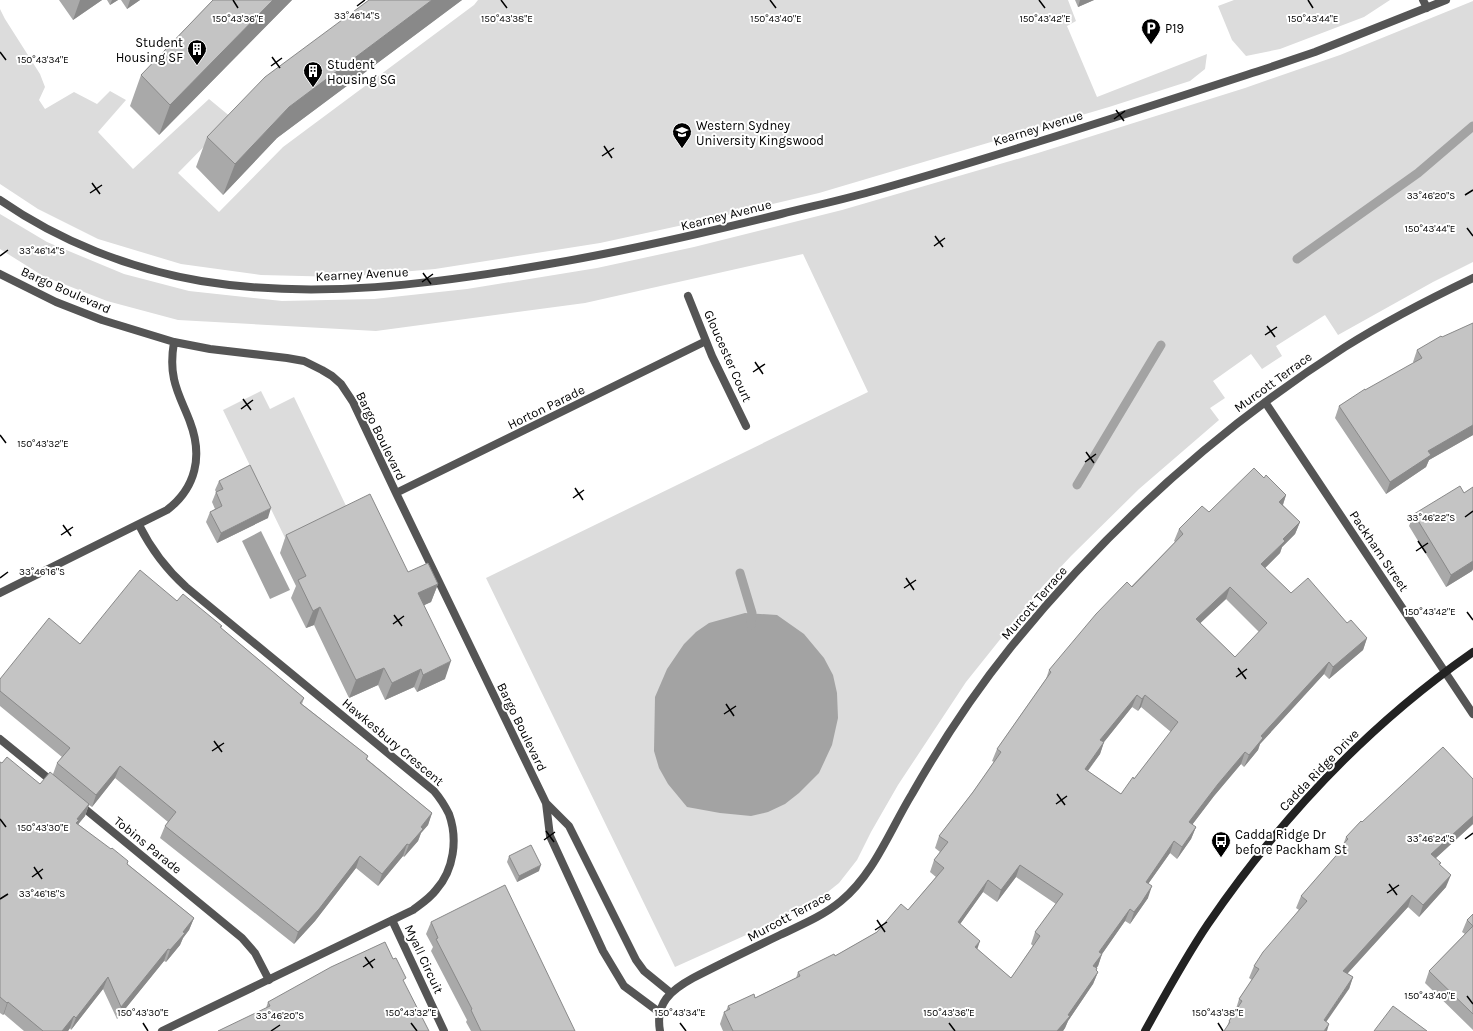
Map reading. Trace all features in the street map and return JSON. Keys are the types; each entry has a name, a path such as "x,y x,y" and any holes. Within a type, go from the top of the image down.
{"street":[{"path":"1423,0 1427,8"},
{"name":"Kearney Avenue","path":"0,200 45,228 93,250 138,266 199,280 250,287 301,289 390,286 442,281 571,260 655,244 875,191 1075,130 1268,68 1315,52 1446,0"},
{"name":"Bargo Boulevard","path":"0,274 36,293 78,312 149,335 174,342 210,349 293,359 315,365 341,384 353,402 546,804 550,836 603,951 624,986 659,1012"},
{"name":"Murcott Terrace","path":"671,993 693,978 816,918 848,895 871,867 904,807 950,732 1009,650 1069,579 1139,508 1176,474 1265,402 1347,346 1393,318 1473,278"},
{"name":"Gloucester Court","path":"688,296 719,372 746,426"},
{"name":"Horton Parade","path":"396,493 706,341"},
{"path":"0,593 167,510 180,499 190,485 196,466 194,433 176,387 172,359 174,342"},
{"name":"Packham Street","path":"1265,402 1473,714"},
{"name":"Hawkesbury Crescent","path":"138,525 156,555 178,580 424,781 440,799 448,814 454,844 453,855 448,870 437,889 430,897 412,910 162,1031"},
{"name":"Cadda Ridge Drive","path":"1145,1031 1188,955 1208,924 1248,868 1280,828 1338,764 1445,672 1473,652"},
{"path":"0,739 60,788"},
{"name":"Tobins Parade","path":"73,798 242,938 255,953 269,980"},
{"name":"Bargo Boulevard","path":"546,804 569,826 636,960 644,971 671,993"},
{"name":"Myall Circuit","path":"392,920 444,1031"},
{"path":"660,1031 659,1012 663,1003 671,993"}],"shaded area":[{"path":"478,0 1068,0 1076,21 1067,26 1097,97 1207,54 1205,69 1190,81 1109,107 819,193 600,243 435,269 343,277 261,275 181,264 98,239 38,209 0,184 0,9 40,74 45,87 39,100 45,109 74,92 97,104 110,91 126,100 98,132 133,169 209,99 232,118 178,173 219,212 283,147 474,5"},
{"path":"1234,0 1390,0 1364,17 1280,49 1246,56 1232,40 1218,6"},
{"path":"1473,1 1473,262 1433,282 1338,335 1325,315 1276,346 1282,356 1262,369 1251,354 1213,381 1225,398 1210,408 1219,420 1139,489 1042,587 966,682 898,785 857,860 839,883 819,899 755,931 675,967 486,578 868,392 803,254 585,303 376,331 178,320 107,301 43,276 0,249 0,214 47,242 124,274 189,291 282,301 374,299 467,289 597,268 694,247 842,210 1038,153 1245,88 1340,55"},
{"path":"261,391 270,409 294,397 348,510 286,540 223,410"},
{"path":"261,531 290,590 270,599 242,541"},
{"path":"745,613 777,615 804,634 824,658 833,675 837,693 838,718 832,745 819,773 799,793 785,804 768,812 751,816 720,813 687,807 668,784 659,768 654,751 655,697 667,669 684,644 696,632 709,623"}],"building":[{"path":"213,0 273,0 170,105 141,75"},
{"path":"369,0 432,0 289,107 235,164 207,137 265,77"},
{"path":"1473,323 1473,425 1428,451 1431,455 1390,482 1339,406 1365,389 1422,358 1417,350 1441,336 1442,337"},
{"path":"250,465 271,508 221,533 210,512 222,506 216,492 223,489 219,481"},
{"path":"1254,468 1264,478 1266,475 1286,495 1279,502 1300,522 1283,539 1285,541 1261,564 1291,593 1308,578 1347,623 1351,620 1367,638 1333,667 1329,662 1261,736 1263,738 1249,755 1245,752 1218,784 1189,822 1196,827 1182,847 1174,841 1146,882 1152,886 1141,903 1134,912 1130,909 1099,952 1102,954 1093,966 1097,968 1096,970 1098,972 1068,1015 1070,1016 1057,1031 733,1031 724,1012 730,1009 728,1006 754,994 755,998 800,976 798,972 834,954 835,956 877,932 901,904 908,910 944,868 934,860 948,842 939,836 973,792 1001,752 997,749 1051,672 1049,670 1096,614 1127,582 1132,587 1183,534 1179,529 1202,506 1209,512","holes":["1230,587 1267,623 1235,657 1196,619","1137,695 1142,699 1145,695 1178,722 1121,794 1085,769 1104,742 1100,740","1020,865 1063,894 1035,932 1040,936 1011,978 975,947 980,941 958,922 988,880 1001,890"]},
{"path":"1460,486 1464,493 1473,487 1473,561 1451,575 1414,514"},
{"path":"370,494 408,572 428,563 438,584 418,593 451,661 423,675 421,669 392,683 384,668 356,680 320,607 313,611 298,580 306,576 286,535"},
{"path":"140,570 177,601 183,594 222,626 220,627 304,698 300,703 368,756 366,759 432,813 421,827 423,829 409,845 407,844 382,874 360,856 319,909 298,932 165,826 176,812 120,766 96,795 57,763 70,748 0,691 0,679 49,618 80,644"},
{"path":"1443,747 1473,779 1473,816 1431,854 1451,875 1423,905 1412,895 1343,971 1353,977 1324,1020 1329,1024 1324,1031 1224,1031 1242,1001 1239,999 1259,969 1254,966 1263,952 1307,901 1301,896 1341,850 1339,849 1348,839 1346,837 1361,821 1362,822"},
{"path":"7,757 40,784 50,772 89,804 77,819 79,820 76,823 111,849 112,848 128,861 127,864 194,918 183,932 185,933 170,950 168,949 121,1007 108,977 76,1018 74,1016 62,1031 43,1031 0,997 0,762 2,763"},
{"path":"531,845 541,865 519,876 509,856"},
{"path":"505,885 575,1031 481,1031 471,1010 472,1009 436,939 438,938 431,922"},
{"path":"1473,914 1473,926 1467,920"},
{"path":"1473,926 1473,1014 1429,971"},
{"path":"385,942 393,959 396,958 406,978 403,980 429,1031 218,1031 270,1006 268,1002 331,967"},
{"path":"1393,1006 1427,1031 1374,1031"}],"waterway":[{"path":"1297,259 1418,173 1473,126"},
{"path":"1077,485 1161,345"},
{"path":"740,573 752,613 751,625"}],"place":[{"name":"P19","path":"1151,45"},
{"name":"Student Housing SF","path":"197,66"},
{"name":"Student Housing SG","path":"313,88"},
{"name":"Western Sydney University Kingswood","path":"682,149"},
{"name":"Cadda Ridge Dr before Packham St","path":"1221,858"}]}
